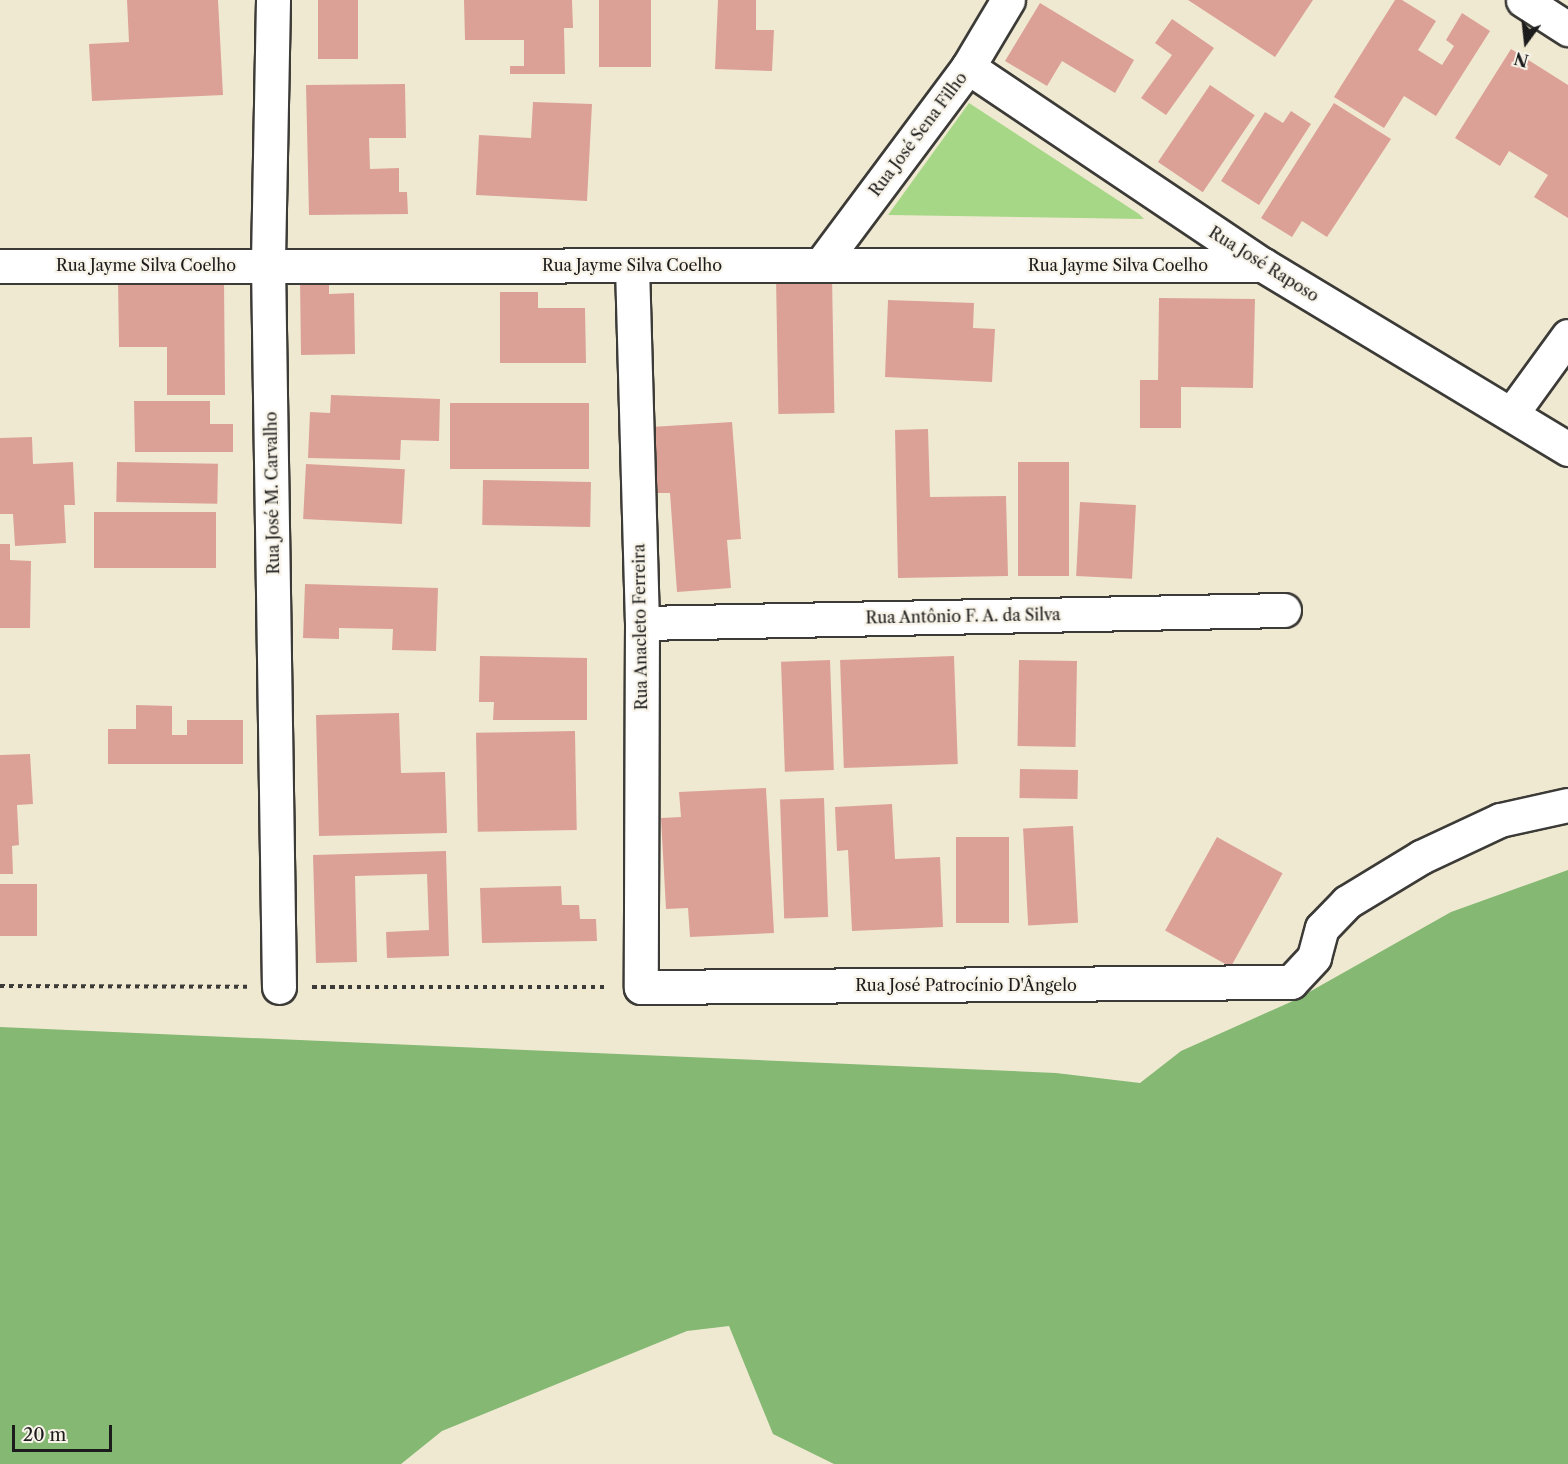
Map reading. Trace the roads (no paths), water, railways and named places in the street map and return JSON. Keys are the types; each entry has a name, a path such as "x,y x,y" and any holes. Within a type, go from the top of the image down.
{"street":[{"name":"Rua José M. Carvalho","path":"273,0 268,264 279,987"},
{"name":"Rua José Sena Filho","path":"822,263 968,67 1008,0"},
{"path":"1523,0 1568,29"},
{"name":"Rua José Raposo","path":"968,67 1263,265 1512,413 1568,450"},
{"name":"Rua Jayme Silva Coelho","path":"0,266 268,264 632,266 822,263 1263,265"},
{"name":"Rua Anacleto Ferreira","path":"632,266 642,623 641,987"},
{"path":"1512,413 1568,336"},
{"name":"Rua Antônio F. A. da Silva","path":"642,623 1284,610"},
{"name":"Rua José Patrocínio D'Ângelo","path":"641,987 1291,982 1314,957 1322,928 1347,902 1421,857 1500,820 1568,805"}]}
